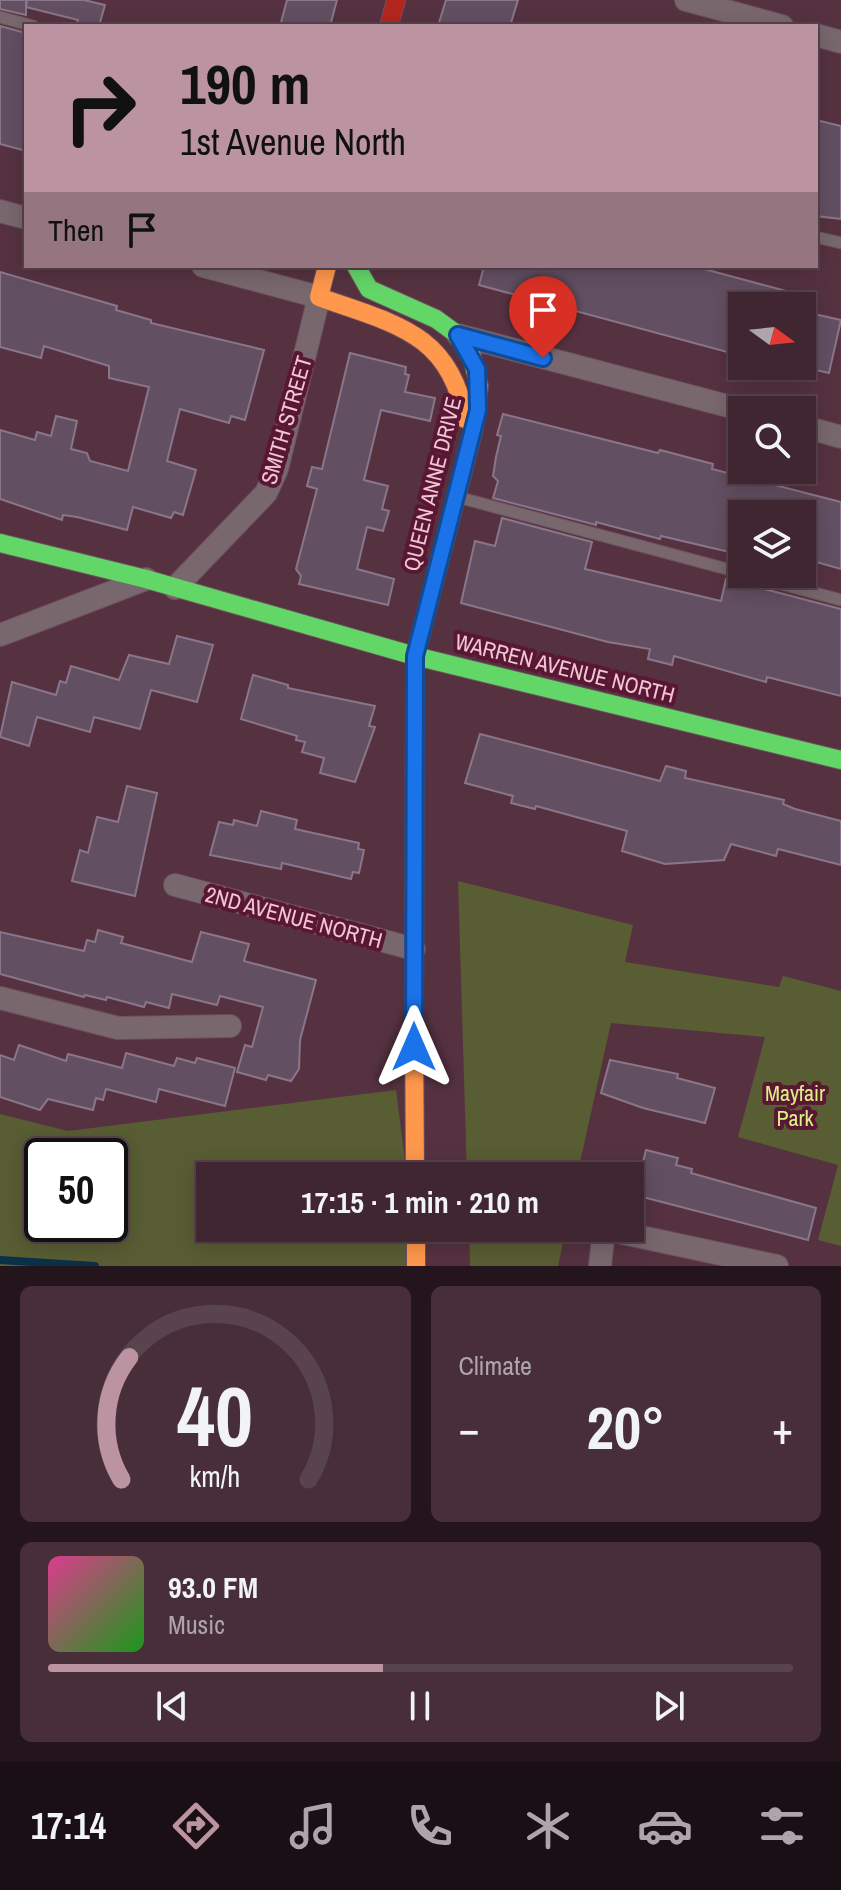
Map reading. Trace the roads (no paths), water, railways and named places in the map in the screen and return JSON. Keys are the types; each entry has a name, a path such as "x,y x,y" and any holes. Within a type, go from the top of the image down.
{"main road":[{"path":"390,24 396,0"},
{"name":"SMITH STREET","path":"319,297 326,268"},
{"path":"357,268 369,289 436,319 458,335"},
{"path":"319,297 411,332 426,340 444,358 461,390 466,454"},
{"name":"QUEEN ANNE DRIVE","path":"415,1162 415,656 478,410 479,386 471,353 458,335"},
{"name":"WARREN AVENUE NORTH","path":"0,543 146,579 415,656 841,760"},
{"path":"416,1242 416,1266"}],"street":[{"path":"686,0 775,24"},
{"path":"818,36 841,42"},
{"path":"0,211 24,217"},
{"path":"210,268 319,297"},
{"name":"SMITH STREET","path":"175,588 266,493 277,469 319,297"},
{"path":"458,335 728,406"},
{"path":"816,430 841,437"},
{"path":"0,635 146,579"},
{"name":"2ND AVENUE NORTH","path":"175,885 414,949"},
{"path":"0,998 118,1028 230,1026"},
{"path":"600,1266 604,1229 777,1266"}],"lane":[{"path":"0,17 26,24"},
{"path":"818,237 841,243"},
{"path":"454,496 728,570"},
{"path":"796,588 841,600"}],"waterway":[{"path":"0,1260 95,1266"}],"park label":[{"name":"Mayfair Park","path":"795,1106"}]}
